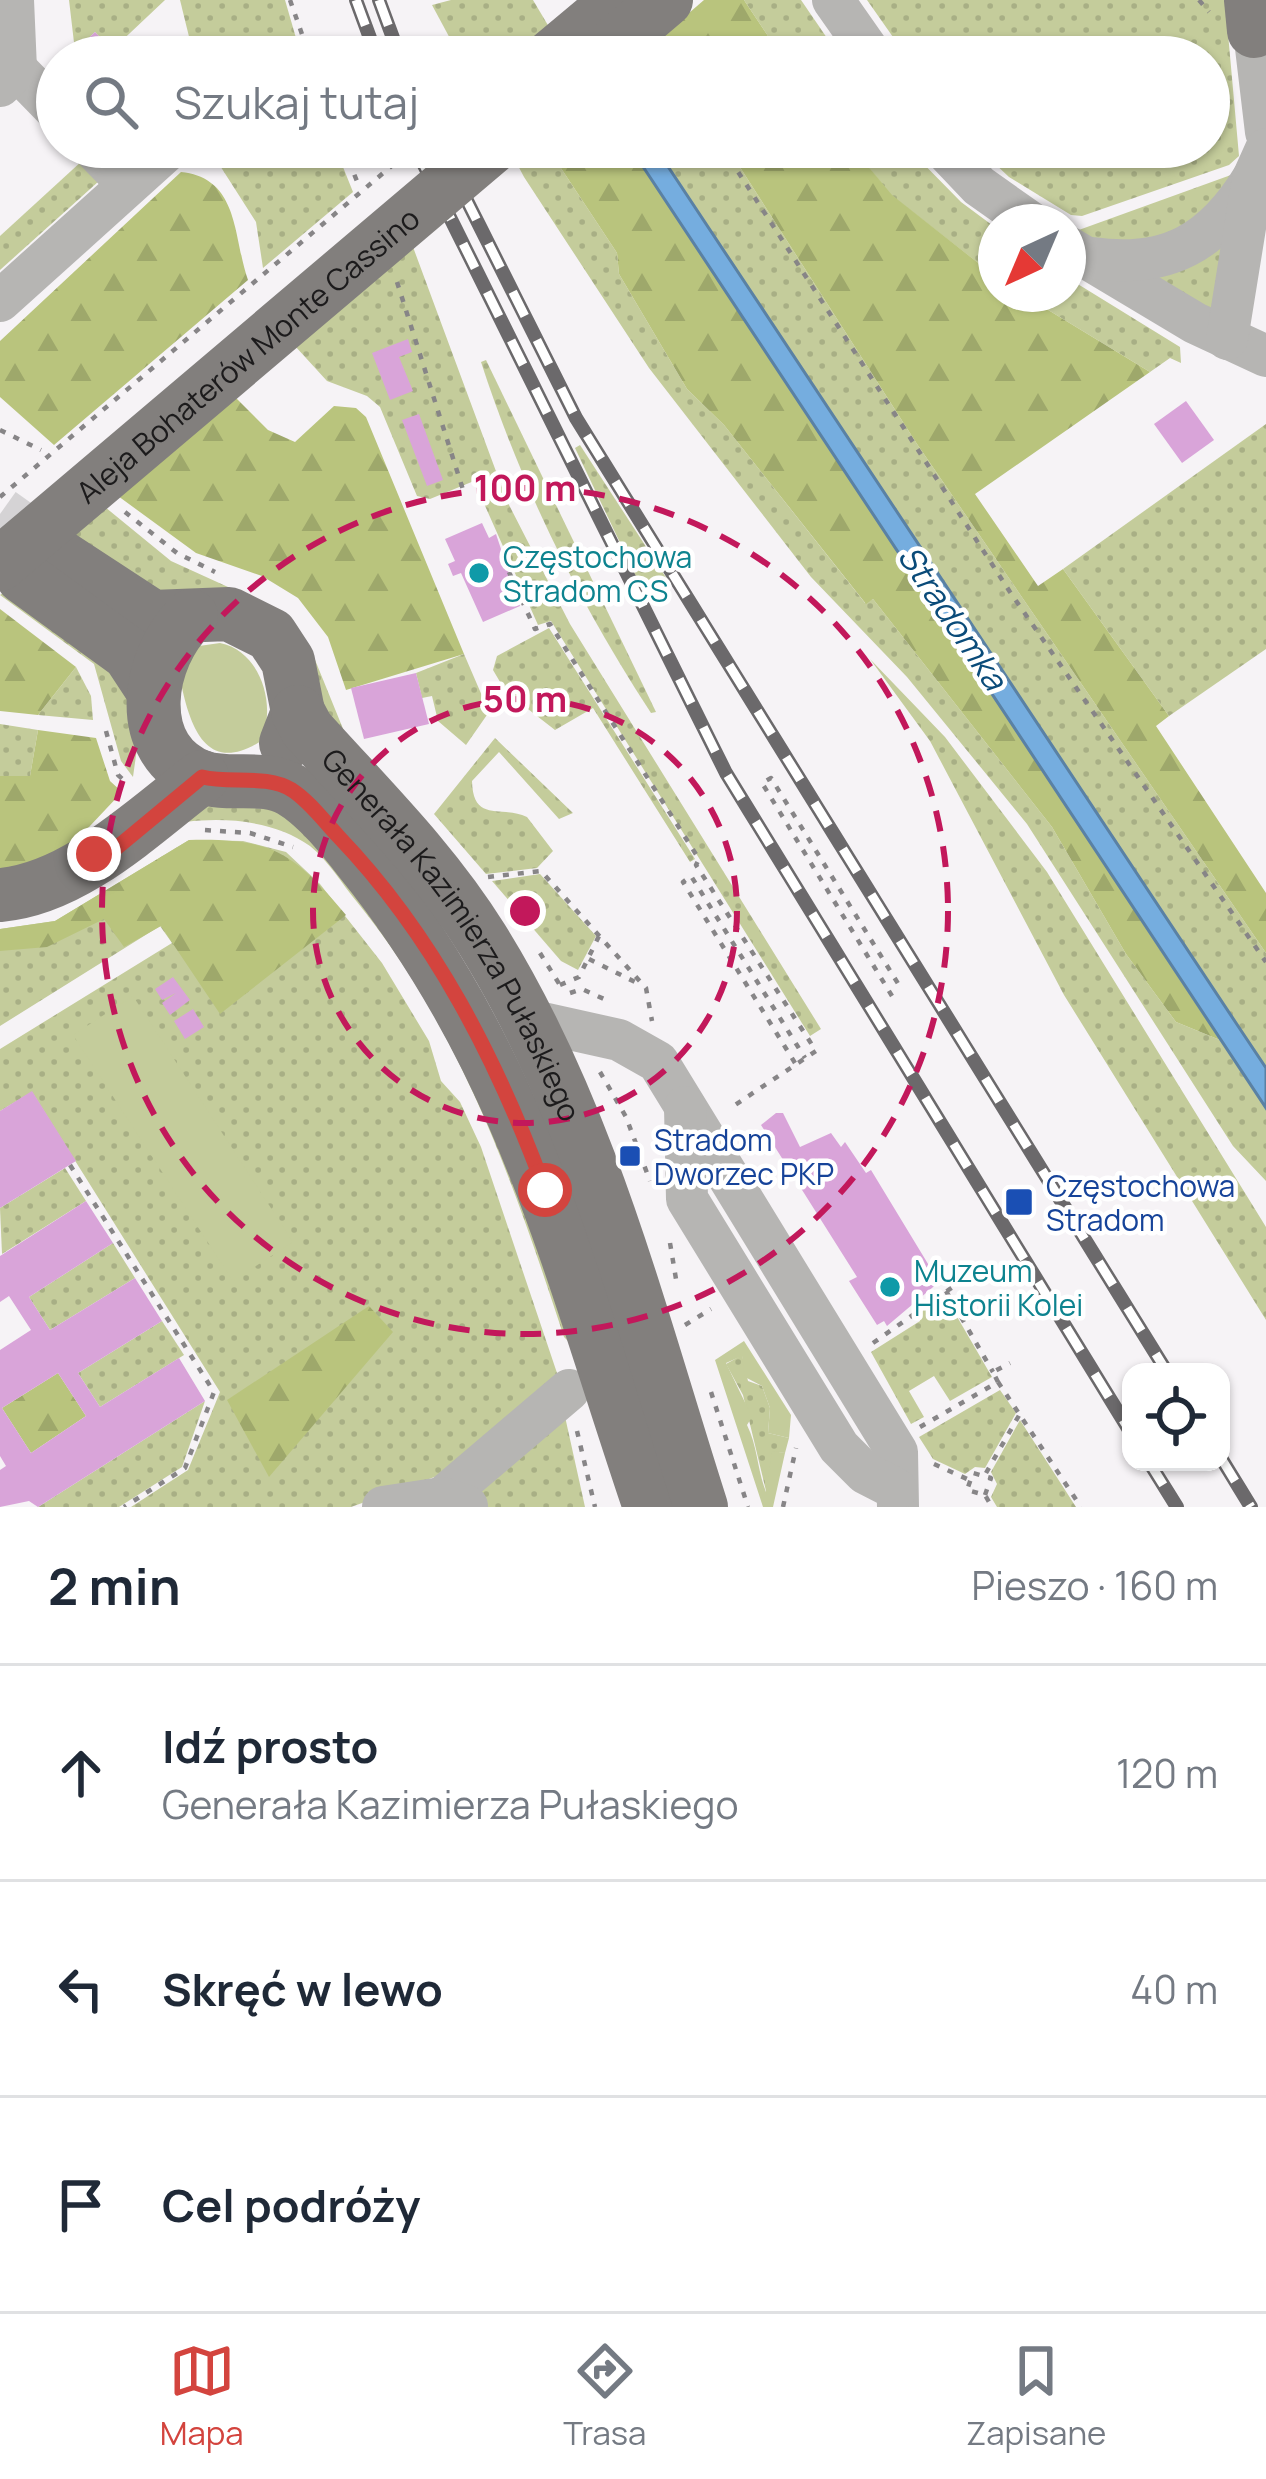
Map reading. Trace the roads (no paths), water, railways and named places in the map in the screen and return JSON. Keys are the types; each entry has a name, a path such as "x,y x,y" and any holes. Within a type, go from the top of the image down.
{"main road":[{"path":"576,36 619,0"},
{"path":"624,36 666,0"},
{"name":"Aleja Bohaterów Monte Cassino","path":"0,522 420,168"},
{"name":"Aleja Bohaterów Monte Cassino","path":"25,564 468,168"},
{"path":"25,564 169,619 207,596"},
{"path":"25,564 129,654 184,766 215,796"},
{"path":"0,896 39,889 94,854 114,850 215,796 285,745 298,712 288,661 271,635 245,618 215,612 207,596"},
{"path":"94,854 98,834 135,790 158,715 162,651 207,596"},
{"name":"Generała Kazimierza Pułaskiego","path":"298,712 307,729 544,1003 585,1148 701,1507"},
{"name":"Generała Kazimierza Pułaskiego","path":"215,796 292,790 357,855 424,944 473,1023 545,1190 650,1507"}],"street":[{"path":"13,0 8,78 36,97"},
{"path":"833,0 858,36"},
{"path":"1252,16 1266,132"},
{"path":"1086,254 1136,262 1185,251 1232,213 1260,164"},
{"path":"1086,258 1250,341 1260,164"},
{"path":"112,168 128,184"},
{"path":"0,301 147,168"},
{"path":"962,168 1004,204"},
{"path":"544,1003 642,1049 658,1062 685,1105 686,1199 839,1447 865,1473 904,1484"},
{"path":"383,1507 455,1503 569,1390"}],"water":[{"name":"Stradomka","path":"644,168 669,168 1266,1068 1266,1108"}],"tunnel":[{"path":"0,514 52,551"}],"railway":[{"path":"356,0 369,36"},
{"path":"379,0 392,36"},
{"path":"425,168 726,773 1122,1418"},
{"path":"451,168 576,418 1161,1363"},
{"path":"1155,1471 1177,1507"},
{"path":"1229,1471 1251,1507"}],"place":[{"name":"Częstochowa Stradom CS","path":"479,573"},
{"name":"Stradom Dworzec PKP","path":"630,1156"},
{"name":"Częstochowa Stradom","path":"1019,1202"},
{"name":"Muzeum Historii Kolei","path":"890,1287"}]}
